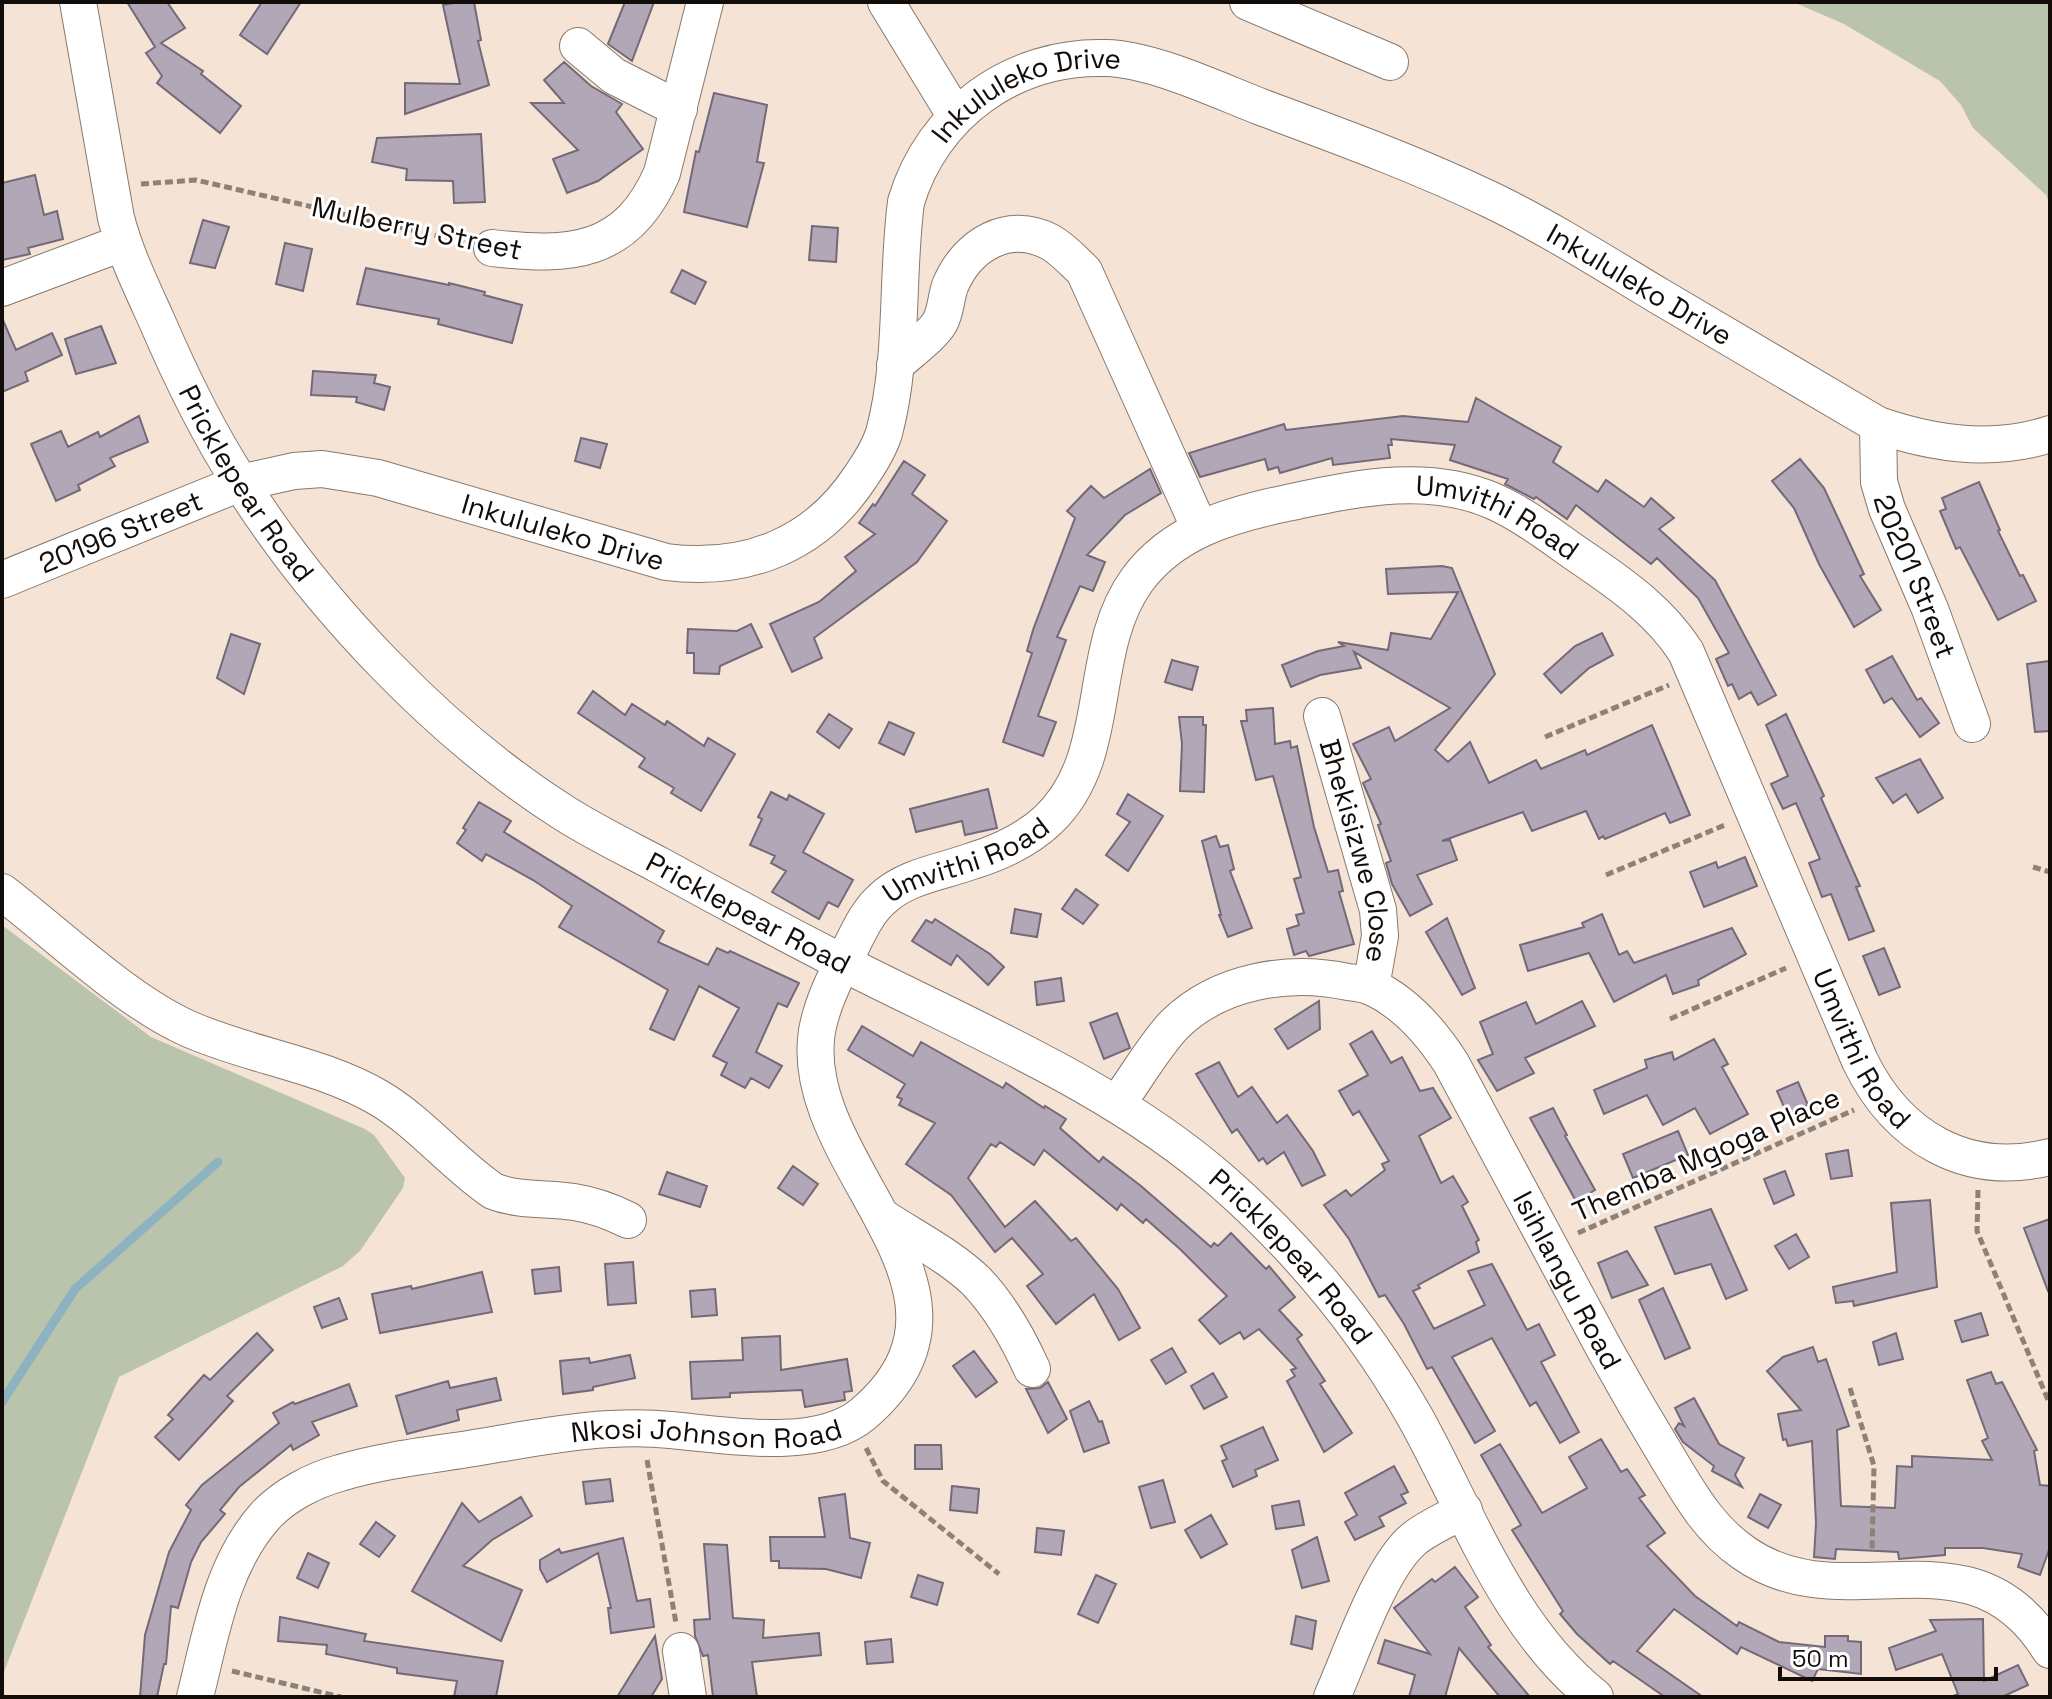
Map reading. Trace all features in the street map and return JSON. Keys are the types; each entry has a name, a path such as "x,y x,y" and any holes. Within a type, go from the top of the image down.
{"street":[{"name":"Pricklepear Road","path":"78,2 108,186 122,243 180,375 240,483 305,574 353,630 403,682 492,759 563,812 843,963 947,1013 1117,1104 1176,1143 1225,1183 1286,1242 1331,1294 1383,1365 1415,1417 1507,1591 1532,1629 1582,1687 1595,1697"},
{"name":"Mulberry Street","path":"492,248 538,253 595,245 637,217 651,198 662,173 705,2"},
{"path":"886,2 955,115"},
{"path":"1248,2 1390,62"},
{"path":"578,46 614,76 679,109"},
{"name":"Inkululeko Drive","path":"240,483 294,471 345,471 666,562 704,565 744,560 794,541 816,528 845,499 872,460 883,437 895,365 906,202 922,163 955,115 981,95 1012,77 1044,65 1078,58 1108,58 1164,71 1398,158 1492,201 1596,258 1878,425 1909,436 1971,445 2002,445 2050,434"},
{"path":"895,365 940,322 950,285 973,251 994,236 1032,235 1050,242 1084,271 1200,529"},
{"path":"2,288 122,243"},
{"name":"20201 Street","path":"1878,425 1879,482 1887,509 1930,609 1972,724"},
{"name":"20196 Street","path":"2,580 240,483"},
{"name":"Umvithi Road","path":"843,963 878,902 895,889 921,876 978,860 1018,841 1046,822 1061,804 1076,781 1092,734 1104,660 1113,627 1138,579 1157,558 1200,529 1250,511 1355,489 1406,484 1439,486 1497,503 1531,523 1624,586 1673,632 1695,674 1860,1061 1880,1098 1903,1123 1951,1152 1979,1161 2027,1163 2050,1157"},
{"name":"Bhekisizwe Close","path":"1322,716 1378,910 1380,936 1371,987"},
{"path":"2,892 122,988 160,1014 222,1042 353,1085 400,1113 493,1191 506,1196 574,1202 628,1220"},
{"name":"Nkosi Johnson Road","path":"199,1681 225,1582 244,1544 269,1510 299,1490 337,1473 573,1432 641,1427 746,1437 822,1433 853,1422 892,1384 907,1354 913,1329 915,1304 910,1282 884,1218 837,1134 825,1106 818,1076 817,1030 843,963"},
{"name":"Isihlangu Road","path":"1117,1104 1175,1025 1213,996 1283,977 1324,977 1371,987 1423,1024 1437,1041 1635,1404 1697,1507 1718,1533 1746,1555 1778,1570 1824,1581 1945,1580 1967,1583 1992,1593 2016,1608 2035,1627 2050,1650"},
{"path":"884,1218 977,1282 1018,1339 1032,1369"},
{"path":"1332,1697 1376,1596 1400,1554 1415,1538 1464,1510"},
{"path":"681,1651 688,1697"}],"path":[{"name":"Mulberry Street","path":"108,186 196,180 492,248"},
{"path":"1545,737 1695,674"},
{"path":"1606,875 1755,813"},
{"path":"2033,867 2050,872"},
{"path":"1670,1019 1816,954"},
{"name":"Themba Mgoga Place","path":"1549,1246 1880,1098"},
{"path":"1979,1161 1977,1231 2048,1400"},
{"path":"1850,1388 1874,1466 1872,1581"},
{"path":"853,1422 883,1481 999,1574"},
{"path":"641,1427 681,1651"},
{"path":"199,1681 341,1697"}],"green space":[{"path":"1793,2 2050,2 2050,205 2046,195 1973,128 1961,105 1940,81 1844,24"},
{"path":"2,925 151,1037 365,1129 374,1135 405,1178 403,1188 360,1251 343,1266 119,1377 2,1677"}],"building":[{"path":"127,2 167,2 185,28 161,43 203,71 201,74 241,106 220,133 157,83 162,76 146,53 155,47"},
{"path":"262,2 301,2 267,54 240,35"},
{"path":"474,2 481,40 478,41 489,85 405,114 405,83 460,84 443,5"},
{"path":"625,2 654,2 632,61 608,44"},
{"path":"564,62 591,86 622,104 616,112 643,149 598,181 567,193 553,159 578,150 531,103 564,103 544,80"},
{"path":"714,93 767,105 757,162 764,163 747,227 684,212 696,151 699,152"},
{"path":"481,134 485,202 454,203 453,181 406,180 407,169 372,162 377,138"},
{"path":"35,175 44,215 57,211 63,239 28,248 30,254 2,260 2,183"},
{"path":"203,220 229,227 215,268 190,263"},
{"path":"812,226 838,228 836,262 809,260"},
{"path":"285,243 312,249 303,291 276,284"},
{"path":"366,268 449,283 522,305 512,343 438,324 439,319 357,304"},
{"path":"682,270 706,282 695,304 671,292"},
{"path":"2,318 16,350 52,333 62,355 25,372 28,381 2,392"},
{"path":"101,326 116,363 76,374 65,339"},
{"path":"313,371 376,375 374,383 390,387 384,410 356,402 357,397 311,395"},
{"path":"1476,398 1561,447 1553,462 1598,492 1606,480 1644,507 1651,498 1674,518 1659,529 1715,580 1776,695 1758,705 1751,692 1739,699 1732,684 1728,686 1716,659 1729,653 1698,598 1657,558 1651,564 1576,505 1567,519 1536,497 1534,499 1505,484 1508,479 1450,460 1455,445 1391,439 1392,445 1388,445 1390,458 1333,465 1332,458 1280,473 1278,467 1268,470 1265,459 1200,477 1189,453 1284,424 1286,430 1403,416 1468,422"},
{"path":"139,416 148,442 110,458 115,466 78,485 80,490 56,501 31,444 61,431 68,447 98,432 100,437"},
{"path":"581,438 607,444 600,468 575,461"},
{"path":"1800,459 1824,488 1864,574 1860,576 1881,610 1854,627 1819,564 1794,508 1772,481"},
{"path":"904,461 925,475 912,494 947,521 917,562 814,638 822,658 792,672 770,624 819,602 856,571 845,557 875,534 859,523 873,504 875,506"},
{"path":"1150,469 1161,493 1125,515 1087,555 1105,562 1093,591 1080,586 1057,637 1066,640 1038,716 1056,722 1043,756 1003,742 1032,653 1027,651 1033,630 1075,518 1067,511 1091,486 1104,498"},
{"path":"1979,482 1998,531 2036,601 1998,620 1960,547 1956,549 1940,511 1946,509 1942,498"},
{"path":"1452,568 1495,674 1435,750 1448,762 1470,742 1489,783 1536,760 1541,769 1585,750 1587,755 1652,725 1690,815 1670,823 1665,813 1599,839 1586,811 1532,831 1523,812 1442,841 1450,840 1457,860 1417,875 1432,904 1410,916 1392,884 1386,863 1391,861 1378,825 1381,824 1363,783 1371,779 1353,744 1389,727 1395,741 1450,708 1354,652 1361,668 1320,675 1291,687 1282,665 1318,651 1344,646 1338,642 1388,650 1391,633 1431,639 1458,592 1388,594 1386,569"},
{"path":"751,624 762,647 720,666 719,674 694,673 694,653 687,653 688,629 737,631"},
{"path":"1602,633 1613,655 1589,668 1561,693 1544,674 1575,646"},
{"path":"231,634 260,644 244,694 217,678"},
{"path":"1892,656 1917,700 1921,698 1939,723 1920,737 1892,698 1884,703 1866,670"},
{"path":"1172,660 1198,667 1192,690 1165,682"},
{"path":"2050,661 2050,731 2035,732 2027,664"},
{"path":"593,691 625,715 632,704 665,725 667,721 704,746 708,738 735,754 701,811 671,793 674,788 639,767 645,758 578,713"},
{"path":"1273,708 1275,744 1290,741 1291,748 1297,746 1314,827 1328,872 1338,870 1343,891 1339,892 1354,944 1309,956 1306,951 1294,955 1287,929 1299,925 1296,915 1304,913 1294,879 1301,877 1273,776 1256,780 1241,721 1247,721 1246,710"},
{"path":"829,714 852,729 839,748 817,732"},
{"path":"1786,714 1824,796 1821,798 1860,886 1856,887 1874,931 1849,940 1831,894 1822,897 1809,863 1820,859 1796,803 1783,809 1771,784 1788,776 1766,725"},
{"path":"1179,717 1203,717 1203,725 1206,725 1204,792 1180,791 1182,744"},
{"path":"889,722 914,733 904,755 879,743"},
{"path":"1920,759 1943,798 1918,813 1906,794 1893,803 1876,778"},
{"path":"988,789 997,828 965,835 962,821 916,832 910,809"},
{"path":"771,792 787,800 789,795 824,814 803,852 853,880 838,907 828,902 819,919 772,892 786,871 771,863 775,856 750,845 762,819 758,817"},
{"path":"1128,794 1163,816 1128,871 1106,855 1130,822 1117,814"},
{"path":"479,802 511,821 504,832 664,931 658,942 708,965 717,948 730,951 799,983 787,1007 778,1003 756,1052 782,1066 769,1088 751,1078 745,1088 721,1075 727,1063 713,1056 739,1008 699,986 674,1040 650,1029 668,990 559,927 572,906 486,854 482,861 457,843"},
{"path":"1216,836 1220,847 1228,845 1234,869 1230,871 1252,928 1228,937 1219,915 1202,841"},
{"path":"1745,857 1757,886 1704,907 1690,872 1716,862 1718,868"},
{"path":"1076,889 1098,905 1083,924 1062,909"},
{"path":"1015,909 1041,914 1037,937 1011,933"},
{"path":"1602,914 1619,955 1627,951 1634,963 1732,928 1746,954 1698,980 1699,985 1673,994 1666,975 1614,1002 1589,953 1528,971 1520,945 1584,927 1582,923"},
{"path":"1447,918 1475,988 1462,995 1426,932"},
{"path":"935,919 990,954 1004,967 988,985 957,955 951,965 912,941 926,920 932,923"},
{"path":"1884,948 1900,987 1879,995 1863,956"},
{"path":"1061,978 1064,1001 1037,1005 1035,982"},
{"path":"1319,1001 1320,1029 1288,1049 1275,1029"},
{"path":"1582,1001 1595,1026 1525,1058 1534,1073 1497,1091 1478,1060 1493,1054 1480,1022 1526,1002 1536,1024"},
{"path":"1117,1013 1130,1048 1104,1059 1090,1023"},
{"path":"862,1026 913,1056 921,1042 1003,1088 1006,1083 1066,1119 1060,1128 1099,1162 1103,1157 1141,1186 1211,1247 1214,1243 1218,1246 1231,1233 1266,1269 1269,1266 1295,1297 1279,1310 1302,1335 1297,1339 1325,1381 1320,1384 1352,1433 1324,1452 1287,1381 1295,1376 1291,1370 1296,1368 1259,1329 1244,1339 1240,1332 1220,1344 1199,1320 1227,1296 1146,1219 1143,1223 1121,1204 1117,1210 1044,1150 1034,1165 1000,1142 996,1147 991,1144 968,1178 1005,1227 1035,1201 1071,1241 1076,1238 1118,1289 1140,1328 1119,1340 1094,1294 1056,1324 1027,1286 1043,1274 1012,1238 995,1252 951,1195 906,1164 935,1123 899,1105 902,1099 897,1097 905,1084 848,1050"},
{"path":"1372,1031 1391,1063 1402,1057 1420,1091 1433,1088 1451,1118 1419,1136 1441,1183 1453,1176 1468,1202 1462,1206 1479,1240 1476,1242 1479,1252 1418,1285 1420,1288 1413,1291 1434,1329 1485,1305 1468,1271 1492,1264 1527,1330 1539,1324 1555,1355 1541,1362 1579,1432 1560,1443 1536,1402 1530,1406 1492,1338 1452,1357 1495,1431 1475,1443 1432,1367 1427,1369 1385,1295 1379,1297 1349,1239 1324,1205 1346,1190 1351,1196 1385,1170 1382,1164 1389,1161 1359,1111 1353,1115 1339,1091 1368,1075 1350,1044"},
{"path":"1714,1039 1728,1064 1722,1067 1748,1114 1710,1134 1695,1108 1663,1125 1647,1095 1604,1114 1594,1090 1647,1068 1645,1060 1672,1052 1674,1060"},
{"path":"1219,1062 1238,1097 1252,1087 1277,1123 1287,1115 1313,1151 1325,1175 1302,1186 1284,1152 1267,1164 1263,1158 1259,1161 1237,1129 1232,1133 1196,1074"},
{"path":"1798,1082 1808,1105 1787,1114 1777,1091"},
{"path":"1553,1108 1595,1190 1576,1201 1530,1118"},
{"path":"1678,1131 1688,1155 1633,1178 1623,1154"},
{"path":"1848,1150 1852,1176 1831,1179 1826,1154"},
{"path":"793,1166 818,1184 803,1205 778,1188"},
{"path":"1785,1171 1794,1195 1774,1204 1764,1179"},
{"path":"667,1172 707,1186 700,1207 659,1194"},
{"path":"1930,1200 1937,1287 1854,1306 1853,1301 1836,1303 1833,1287 1897,1272 1891,1203"},
{"path":"1711,1209 1747,1290 1726,1299 1711,1264 1675,1274 1655,1227"},
{"path":"2050,1219 2050,1290 2048,1291 2024,1228"},
{"path":"1796,1234 1809,1257 1789,1269 1775,1246"},
{"path":"1627,1251 1648,1285 1612,1298 1598,1263"},
{"path":"633,1262 636,1303 608,1305 605,1264"},
{"path":"559,1267 561,1291 535,1294 532,1270"},
{"path":"482,1272 492,1312 380,1333 372,1294 411,1286 412,1289"},
{"path":"1663,1288 1690,1348 1665,1359 1639,1300"},
{"path":"715,1289 717,1315 692,1317 690,1291"},
{"path":"339,1298 347,1319 322,1328 314,1307"},
{"path":"1981,1313 1988,1335 1962,1342 1955,1321"},
{"path":"257,1333 273,1350 227,1396 233,1401 179,1460 155,1437 173,1419 168,1415 204,1375 210,1380"},
{"path":"1896,1333 1903,1359 1879,1365 1873,1342"},
{"path":"780,1336 781,1370 847,1359 852,1391 844,1392 845,1400 805,1407 802,1390 730,1393 730,1397 692,1399 690,1362 743,1360 742,1338"},
{"path":"1813,1347 1818,1362 1826,1359 1849,1426 1837,1430 1841,1506 1895,1508 1897,1466 1912,1467 1912,1456 1992,1460 1982,1441 1988,1438 1967,1380 1991,1372 1996,1384 2002,1382 2037,1450 2034,1451 2040,1485 2050,1486 2050,1547 2040,1575 2018,1567 2022,1554 1983,1548 1945,1548 1945,1555 1899,1559 1898,1552 1836,1549 1835,1559 1814,1557 1816,1523 1812,1441 1788,1446 1786,1439 1783,1440 1778,1414 1801,1410 1767,1371 1783,1357"},
{"path":"1172,1348 1186,1372 1166,1384 1151,1360"},
{"path":"974,1351 997,1382 976,1397 953,1366"},
{"path":"630,1355 635,1378 593,1387 593,1390 563,1394 560,1361 589,1358 590,1363"},
{"path":"1213,1373 1227,1397 1204,1409 1191,1386"},
{"path":"496,1378 501,1400 457,1410 459,1420 407,1434 396,1396 448,1381 450,1388"},
{"path":"1048,1382 1067,1419 1048,1433 1026,1389 1040,1388"},
{"path":"349,1384 357,1406 312,1422 319,1435 293,1450 291,1445 239,1487 220,1510 225,1514 201,1542 191,1562 178,1608 171,1606 166,1664 157,1697 140,1697 145,1635 169,1552 191,1510 186,1505 202,1485 279,1423 273,1413 293,1402 295,1404"},
{"path":"1694,1398 1719,1444 1744,1458 1735,1475 1742,1487 1712,1471 1714,1466 1683,1442 1675,1429 1679,1423 1684,1426 1675,1408"},
{"path":"1089,1401 1099,1422 1102,1421 1109,1443 1084,1452 1070,1411"},
{"path":"1263,1427 1278,1460 1255,1470 1257,1476 1233,1487 1222,1461 1227,1459 1221,1446"},
{"path":"1601,1439 1621,1472 1627,1469 1645,1495 1639,1498 1665,1533 1647,1546 1695,1596 1737,1626 1739,1622 1779,1642 1825,1647 1825,1636 1848,1636 1848,1641 1861,1642 1861,1674 1818,1669 1812,1681 1741,1647 1737,1654 1674,1609 1637,1651 1703,1697 1665,1697 1613,1661 1610,1664 1560,1614 1563,1611 1512,1530 1521,1525 1481,1455 1500,1444 1542,1513 1587,1488 1569,1457"},
{"path":"915,1445 941,1445 942,1469 915,1469"},
{"path":"1394,1466 1408,1492 1401,1495 1406,1503 1379,1517 1384,1526 1355,1540 1345,1522 1357,1515 1345,1493"},
{"path":"610,1479 613,1501 586,1504 583,1482"},
{"path":"1163,1480 1175,1522 1151,1528 1139,1487"},
{"path":"952,1486 979,1489 977,1513 950,1510"},
{"path":"845,1494 850,1538 870,1543 861,1578 826,1569 779,1568 779,1561 771,1561 770,1537 825,1537 819,1498"},
{"path":"1760,1494 1781,1505 1768,1528 1748,1517"},
{"path":"521,1497 532,1516 492,1540 463,1566 522,1590 501,1641 412,1591 462,1503 479,1522"},
{"path":"1299,1501 1304,1525 1276,1529 1272,1506"},
{"path":"1211,1515 1227,1544 1201,1558 1185,1530"},
{"path":"376,1522 395,1536 379,1557 360,1544"},
{"path":"1037,1528 1064,1531 1061,1555 1035,1552"},
{"path":"1317,1537 1329,1581 1302,1588 1292,1550"},
{"path":"623,1538 637,1601 650,1599 654,1627 611,1633 608,1608 611,1608 598,1553 547,1582 540,1569 540,1560 559,1549 561,1553"},
{"path":"704,1544 727,1545 733,1618 764,1620 763,1638 819,1633 821,1655 752,1662 757,1697 713,1697 708,1655 703,1656 695,1636 694,1620 710,1619"},
{"path":"308,1553 329,1563 318,1588 297,1578"},
{"path":"1455,1567 1478,1597 1465,1607 1491,1645 1488,1647 1530,1697 1500,1697 1459,1648 1445,1697 1409,1697 1415,1675 1378,1663 1385,1640 1430,1654 1394,1608 1432,1579 1435,1582"},
{"path":"918,1575 943,1583 937,1605 911,1597"},
{"path":"1096,1575 1116,1584 1098,1623 1078,1614"},
{"path":"1296,1616 1316,1621 1312,1649 1291,1644"},
{"path":"280,1617 366,1634 364,1641 503,1661 496,1697 454,1697 457,1681 397,1673 397,1668 326,1654 327,1645 278,1641"},
{"path":"1983,1619 1984,1681 2018,1665 2028,1685 2002,1697 1951,1697 1958,1694 1942,1654 1896,1670 1889,1648 1936,1631 1930,1620"},
{"path":"655,1636 662,1679 651,1697 617,1697"},
{"path":"891,1639 893,1662 867,1664 865,1642"}],"waterway":[{"path":"2,1402 75,1289 218,1162"}]}
